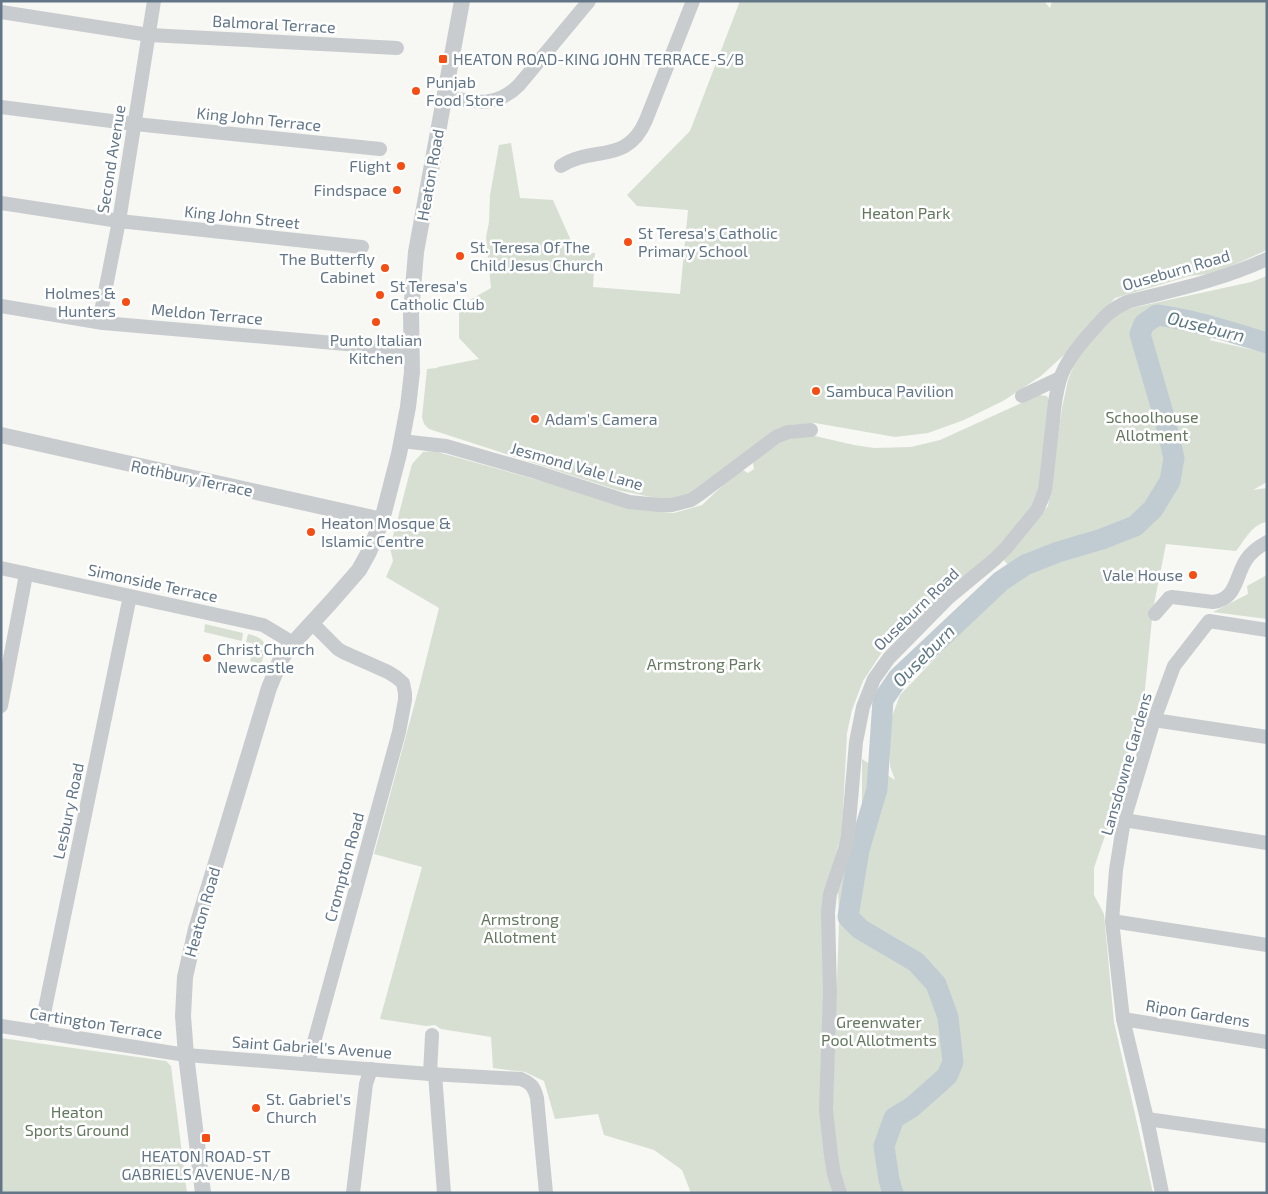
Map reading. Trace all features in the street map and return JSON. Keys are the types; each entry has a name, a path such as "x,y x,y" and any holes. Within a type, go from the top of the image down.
{"street":[{"name":"Second Avenue","path":"99,322 119,221 154,1"},
{"name":"Heaton Road","path":"203,1193 186,1055 183,1016 185,977 196,928 269,688 283,655 359,570 369,552 382,520 402,441 412,372 411,314 416,252 462,1"},
{"path":"444,96 482,103 492,102 509,94 519,85 589,1"},
{"path":"561,166 576,158 620,149 636,138 646,120 693,1"},
{"name":"Balmoral Terrace","path":"1,12 149,35 397,48"},
{"name":"King John Terrace","path":"1,107 135,124 380,149"},
{"name":"King John Street","path":"1,203 119,221 362,247"},
{"name":"Ouseburn Road","path":"840,1193 834,1174 826,1110 830,992 828,912 830,894 848,835 856,742 863,707 874,679 888,658 948,598 1006,548 1037,510 1045,490 1060,378 1078,346 1110,311 1127,302 1218,278 1267,259"},
{"name":"Meldon Terrace","path":"1,306 99,322 412,351"},
{"path":"1022,396 1060,378"},
{"name":"Jesmond Vale Lane","path":"402,441 446,446 551,476 629,502 672,505 686,502 700,494 776,437 788,432 811,430"},
{"name":"Rothbury Terrace","path":"1,435 382,520"},
{"path":"1155,614 1172,597 1213,602 1224,599 1232,592 1245,561 1258,546 1267,542"},
{"name":"Simonside Terrace","path":"1,568 263,625 293,643"},
{"path":"1,706 3,684 25,580 24,573"},
{"name":"Lesbury Road","path":"40,1033 130,596"},
{"name":"Lansdowne Gardens","path":"1162,1193 1147,1118 1123,1020 1112,921 1116,870 1124,820 1154,720 1174,666 1209,621 1267,630"},
{"name":"Crompton Road","path":"308,1064 399,732 405,700 403,683 400,680 388,672 338,649 312,623"},
{"path":"1154,720 1267,737"},
{"path":"1124,820 1267,843"},
{"path":"1112,921 1267,945"},
{"name":"Ripon Gardens","path":"1123,1020 1267,1042"},
{"name":"Cartington Terrace","path":"1,1026 186,1055"},
{"path":"432,1034 432,1074 444,1193"},
{"name":"Saint Gabriel's Avenue","path":"186,1055 521,1079 532,1085 537,1098 546,1193"},
{"path":"353,1193 366,1084 371,1069"},
{"path":"1147,1118 1267,1136"}],"green space":[{"name":"Heaton Park","path":"740,1 1044,1 1050,8 1052,1 1267,1 1267,250 1216,273 1190,276 1115,298 1066,353 1041,376 1003,401 964,420 928,433 895,437 815,423 789,425 772,435 696,493 675,502 617,490 429,429 424,424 422,417 427,369 479,359 459,338 459,306 491,288 486,237 489,222 490,195 499,145 511,143 520,198 553,200 576,252 595,253 593,287 680,294 688,210 637,206 627,195 690,131"},
{"path":"1267,276 1267,337 1226,326 1209,340 1267,353 1267,482 1253,490 1267,488 1267,522 1253,529 1236,551 1166,544 1153,609 1141,729 1094,868 1094,895 1104,914 1114,1022 1153,1193 846,1193 840,1177 832,1137 839,923 838,890 862,807 862,759 895,780 890,766 888,727 900,695 1016,574 1002,558 1048,506 1062,408 1068,380 1078,355 1118,311 1251,282"},
{"name":"Armstrong Park","path":"1039,395 1047,396 1049,400 1039,491 1027,515 995,551 884,649 863,681 852,710 847,733 842,831 825,896 834,1193 691,1193 682,1170 654,1150 604,1135 598,1114 555,1119 544,1081 525,1072 493,1068 491,1037 441,1029 435,1025 426,1026 380,1019 422,867 374,854 439,608 386,577 393,561 390,548 412,464 423,452 434,451 631,506 674,513 702,505 738,471 743,470 748,473 754,469 753,463 755,458 790,437 815,436 874,448 911,447 940,440"},
{"path":"1267,574 1267,619 1213,612 1248,594 1247,586"},
{"path":"205,624 243,633 242,641 204,632"},
{"path":"248,634 260,638 265,644 261,664 250,661 254,646 252,643 246,642"},
{"name":"Heaton Sports Ground","path":"1,1038 166,1061 171,1066 187,1193 1,1193"}],"waterway":[{"name":"Ouseburn","path":"893,1193 884,1146 894,1118 912,1107 947,1076 953,1062 948,1017 936,984 916,962 860,929 848,917 859,850 877,789 883,700 898,678 1001,581 1025,565 1135,526 1153,509 1170,481 1174,458 1140,334 1144,324 1157,315 1171,317 1267,343"}],"place":[{"name":"HEATON ROAD-KING JOHN TERRACE-S/B","path":"443,59"},
{"name":"Punjab Food Store","path":"416,91"},
{"name":"Flight","path":"401,166"},
{"name":"Findspace","path":"397,190"},
{"name":"St Teresa's Catholic Primary School","path":"628,242"},
{"name":"St. Teresa Of The Child Jesus Church","path":"460,256"},
{"name":"The Butterfly Cabinet","path":"385,268"},
{"name":"St Teresa's Catholic Club","path":"380,295"},
{"name":"Holmes & Hunters","path":"126,302"},
{"name":"Punto Italian Kitchen","path":"376,322"},
{"name":"Sambuca Pavilion","path":"816,391"},
{"name":"Adam's Camera","path":"535,419"},
{"name":"Heaton Mosque & Islamic Centre","path":"311,532"},
{"name":"Vale House","path":"1193,575"},
{"name":"Christ Church Newcastle","path":"207,658"},
{"name":"St. Gabriel's Church","path":"256,1108"},
{"name":"HEATON ROAD-ST GABRIELS AVENUE-N/B","path":"206,1138"}],"park label":[{"name":"Schoolhouse Allotment","path":"1152,426"},
{"name":"Armstrong Allotment","path":"520,928"},
{"name":"Greenwater Pool Allotments","path":"879,1031"}]}
